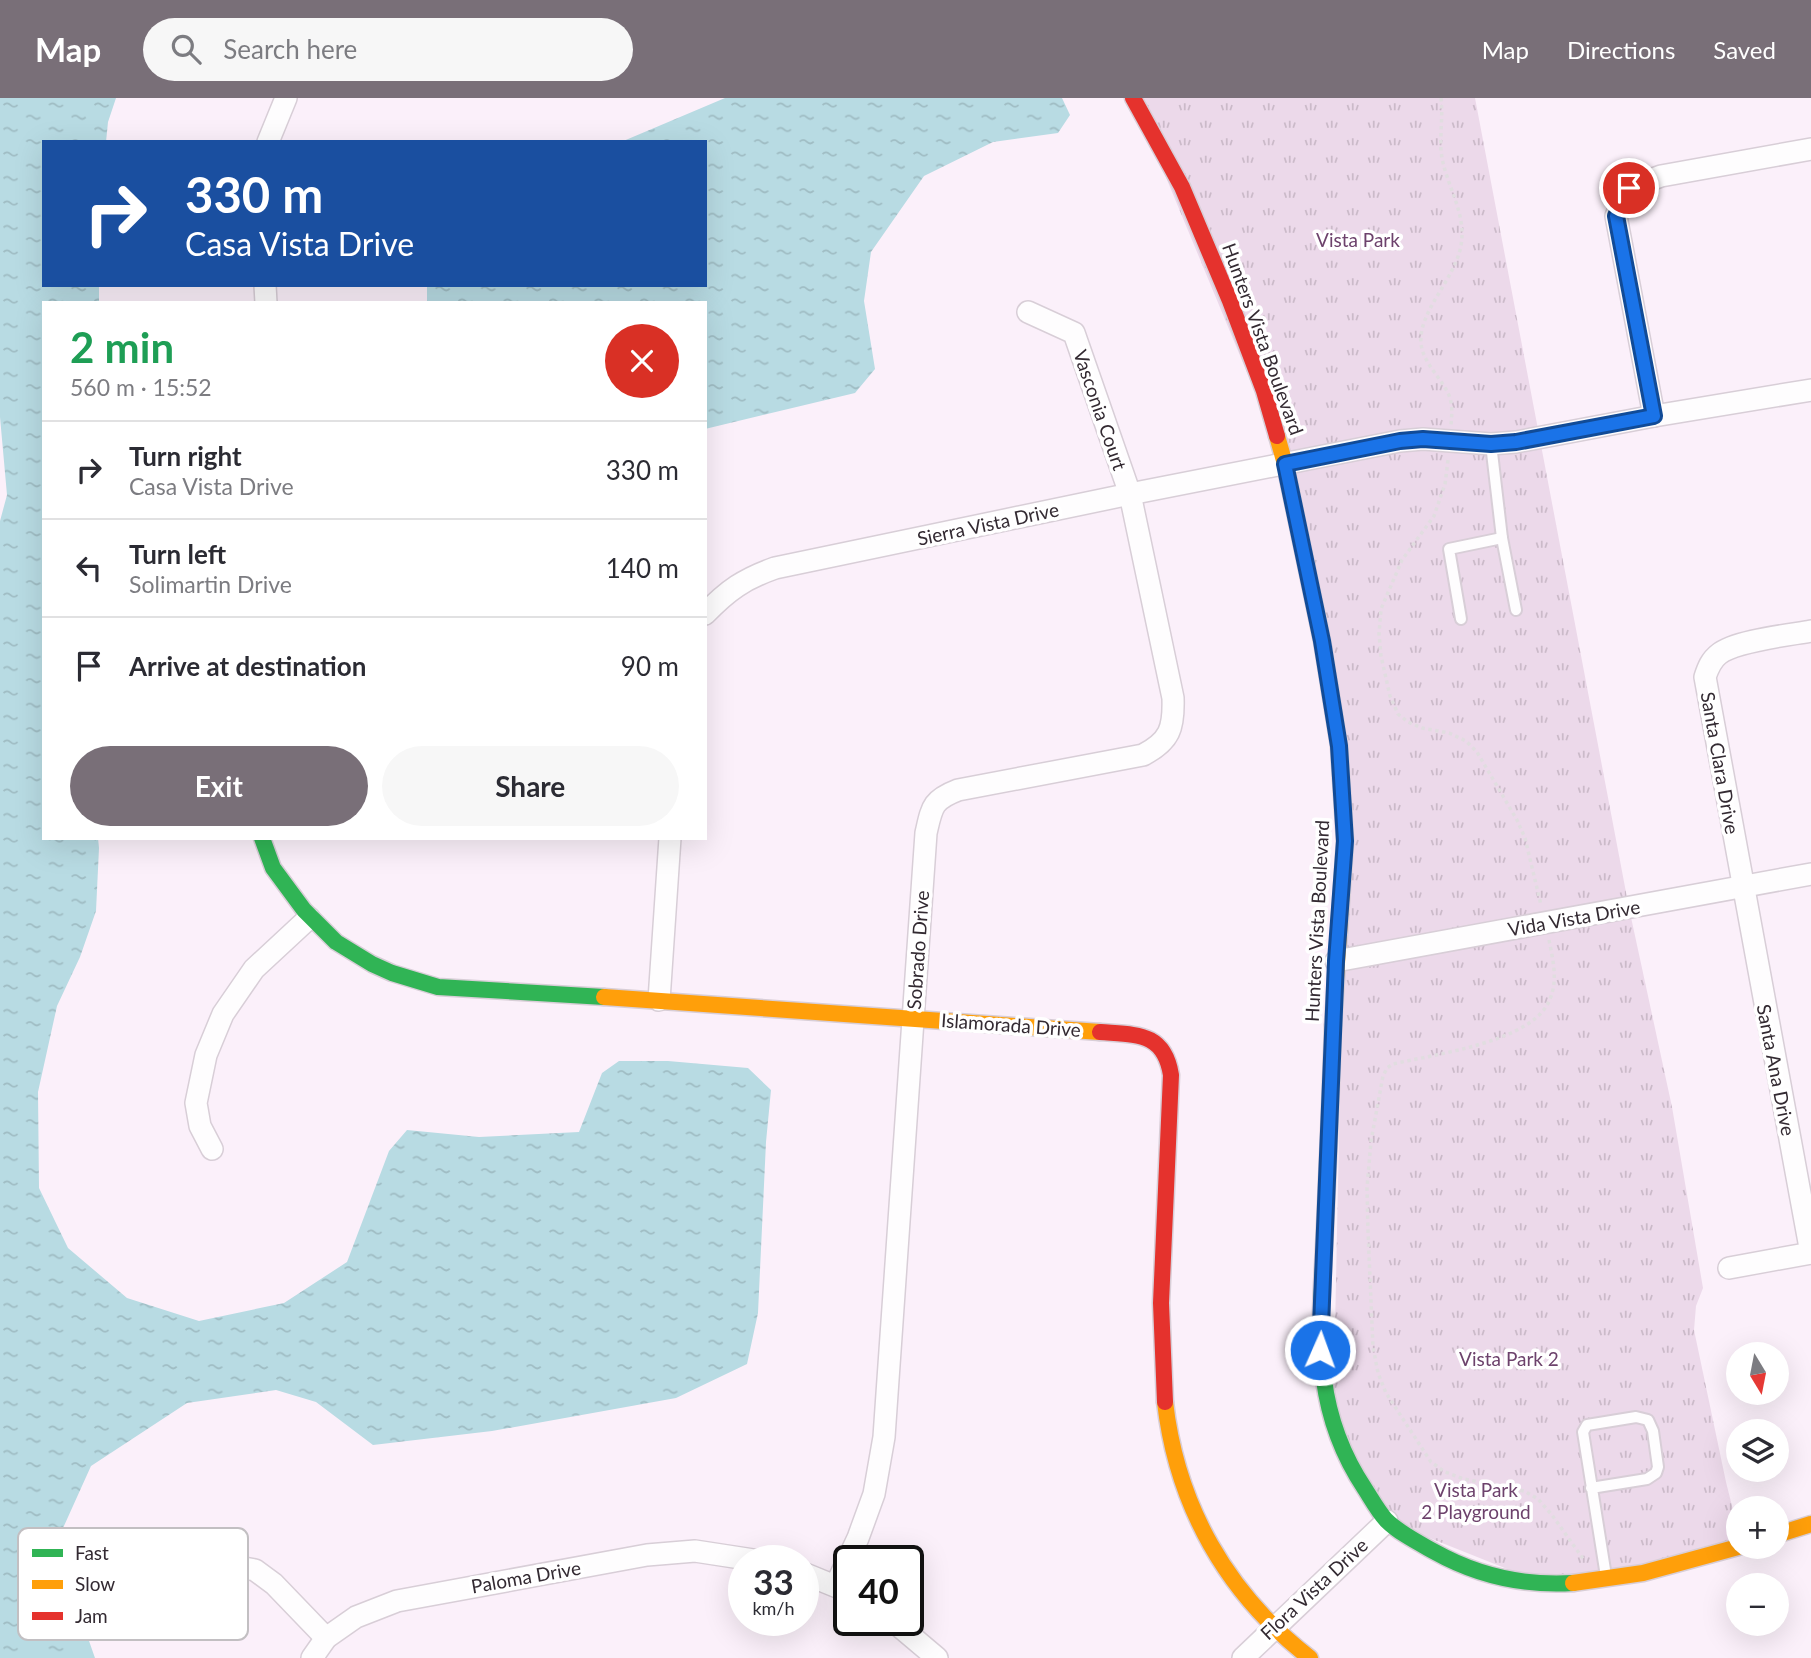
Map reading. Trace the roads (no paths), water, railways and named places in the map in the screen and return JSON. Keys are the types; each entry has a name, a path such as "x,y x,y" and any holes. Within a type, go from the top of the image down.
{"street":[{"path":"269,140 286,98"},
{"name":"Hunters Vista Boulevard","path":"1133,98 1182,187 1264,391 1285,464 1322,641 1339,746 1345,841 1336,961 1320,1350 1323,1383 1333,1427 1353,1473 1387,1521 1433,1552 1488,1576 1545,1584 1602,1579 1677,1564 1726,1550"},
{"path":"1654,416 1616,216 1629,188 1661,176 1811,149"},
{"name":"Vasconia Court","path":"1028,312 1074,333 1130,494"},
{"name":"Sierra Vista Drive","path":"707,612 727,592 749,577 775,568 1130,494 1400,441 1450,440 1491,444 1516,442 1811,390"},
{"name":"Sobrado Drive","path":"857,1545 874,1494 884,1437 926,833 932,809 941,797 958,790 1143,755 1160,746 1170,732 1174,715 1173,698 1130,494"},
{"name":"Santa Clara Drive","path":"1742,887 1705,677 1710,663 1721,652 1733,646 1811,631"},
{"name":"Islamorada Drive","path":"263,840 273,868 309,918 343,947 367,962 405,979 438,987 914,1017 1147,1036 1158,1042 1168,1054 1171,1075 1162,1273 1162,1359 1166,1416 1175,1458 1189,1505 1222,1564 1273,1628 1310,1658"},
{"path":"659,1000 670,840"},
{"name":"Vida Vista Drive","path":"1336,961 1811,874"},
{"name":"Santa Ana Drive","path":"1729,1268 1811,1253 1742,887"},
{"path":"212,1149 200,1126 196,1103 206,1055 223,1014 254,969 309,918"},
{"name":"Flora Vista Drive","path":"1243,1658 1387,1521"},
{"path":"1789,1531 1811,1524"},
{"name":"Paloma Drive","path":"312,1658 326,1638 356,1617 397,1601 647,1555 695,1552 728,1557"},
{"path":"248,1569 255,1570 274,1584 326,1638"},
{"path":"911,1636 937,1658"}],"lane":[{"path":"1491,444 1502,538 1516,610"},
{"path":"1461,619 1449,548 1502,538"},
{"path":"1591,1488 1647,1479 1656,1473 1658,1467 1653,1431 1648,1420 1636,1417 1587,1425 1583,1432 1602,1579"}],"water":[{"path":"0,98 116,98 108,122 106,140 42,140 42,287 99,287 99,301 42,301 42,840 98,840 99,848 96,911 80,957 57,1006 38,1092 39,1188 68,1248 127,1298 199,1321 284,1303 347,1262 389,1151 407,1130 479,1137 579,1132 602,1073 619,1061 668,1061 748,1068 771,1090 758,1313 747,1364 676,1398 492,1431 373,1445 316,1402 276,1390 187,1403 91,1466 63,1528 18,1528 18,1640 89,1640 95,1658 0,1658 0,521 7,495 0,417"},
{"path":"725,98 1062,98 1070,115 1058,133 993,142 924,176 871,252 864,301 875,369 855,393 707,429 707,301 427,301 427,287 707,287 707,140 626,140"}],"park label":[{"name":"Vista Park","path":"1358,240"},
{"name":"Vista Park 2","path":"1509,1359"},
{"name":"Vista Park 2 Playground","path":"1476,1501"}]}
